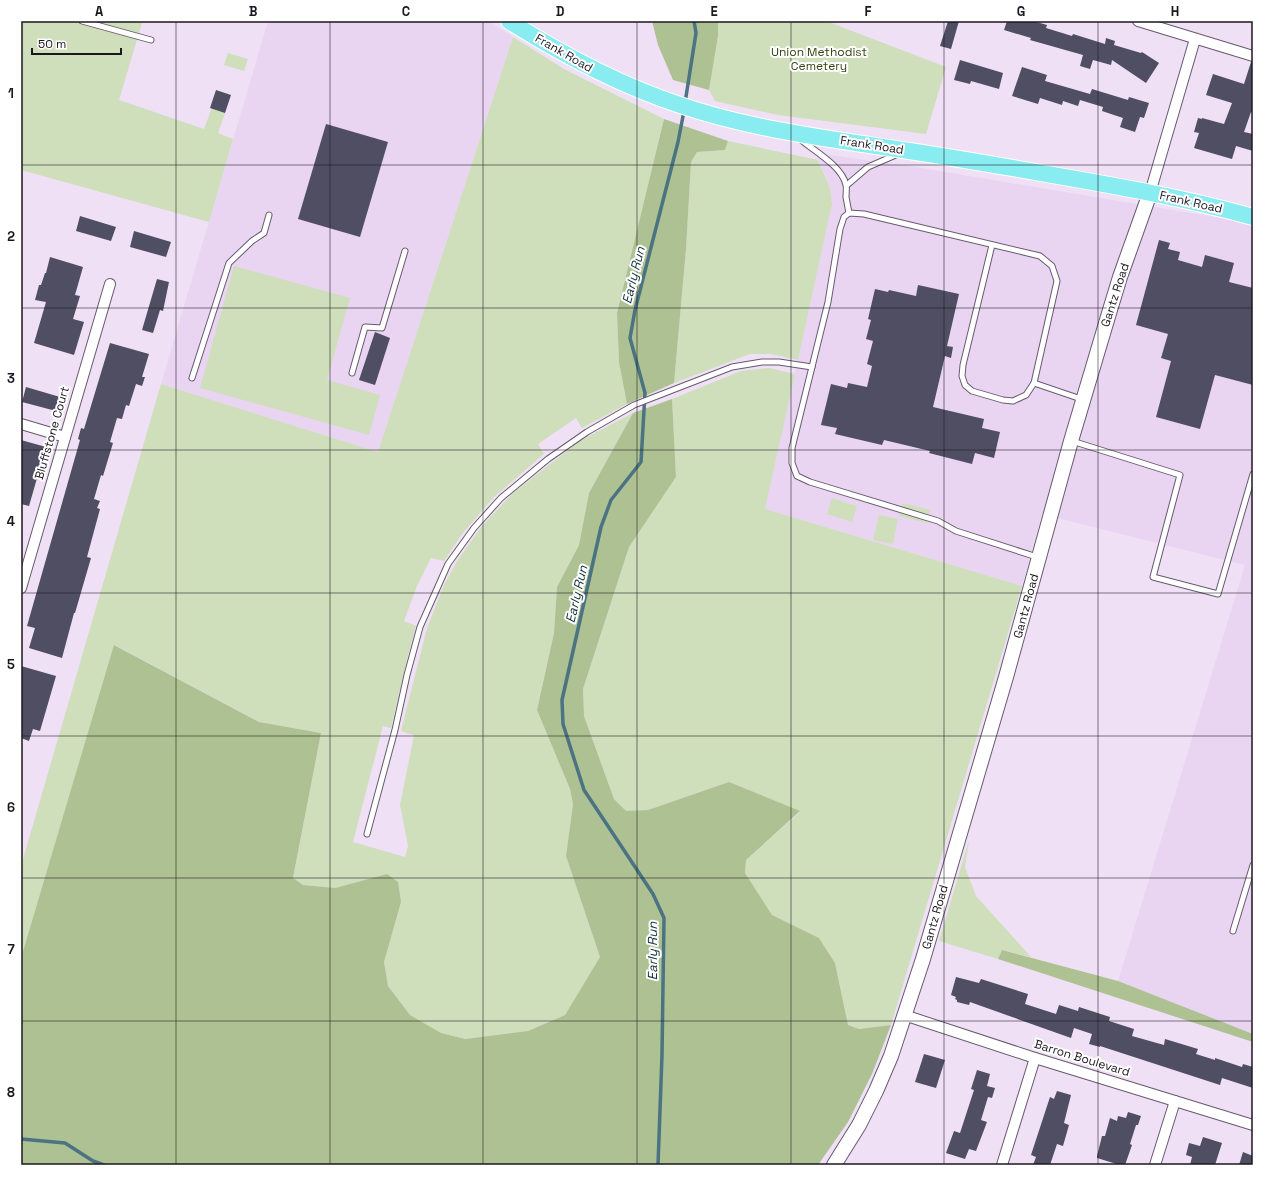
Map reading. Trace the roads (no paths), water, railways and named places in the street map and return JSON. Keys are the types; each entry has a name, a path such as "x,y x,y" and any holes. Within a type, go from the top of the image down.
{"main road":[{"name":"Frank Road","path":"509,21 598,72 659,98 699,111 741,122 792,132 906,150 1150,193 1253,217"},
{"name":"Gantz Road","path":"834,1165 857,1129 891,1056 925,951 1004,685 1071,441 1120,277 1150,193"}],"street":[{"path":"1138,21 1253,56"},
{"name":"Gantz Road","path":"1150,193 1195,38"},
{"name":"Bluffstone Court","path":"21,588 110,284"},
{"path":"21,424 65,437"},
{"name":"Barron Boulevard","path":"904,1015 1035,1058 1253,1125"},
{"path":"1002,1165 1035,1058"},
{"path":"1156,1165 1175,1101"}],"lane":[{"path":"82,21 151,40"},
{"path":"792,132 815,152 829,161 841,174 847,185 846,197 849,213"},
{"path":"847,185 868,167 906,150"},
{"path":"992,245 963,365 962,376 965,385 972,391 1003,400 1013,401 1026,395 1034,383 1057,282 1052,266 1040,256 864,214 849,213 844,217 840,228 828,302 792,448 792,464 797,476 810,482 938,521 956,531 1039,557"},
{"path":"192,378 229,263 252,241 264,233 269,215"},
{"path":"352,373 366,327 382,328 405,251"},
{"path":"368,834 420,627 448,564 474,528 501,498 555,454 587,432 634,405 732,367 762,362 779,362 812,367"},
{"path":"1034,383 1084,400"},
{"path":"1071,441 1180,475 1153,577 1218,594 1253,474"},
{"path":"1233,931 1253,864"}],"waterway":[{"name":"Early Run","path":"685,103 696,33 694,21"},
{"name":"Early Run","path":"658,1165 662,1055 664,918 653,894 584,790 563,724 562,700 601,527 611,500 641,462 645,393 630,338 635,310 678,142 684,111"},
{"path":"21,1139 65,1143 93,1161 104,1165"}],"park label":[{"name":"Union Methodist Cemetery","path":"819,59"}]}
